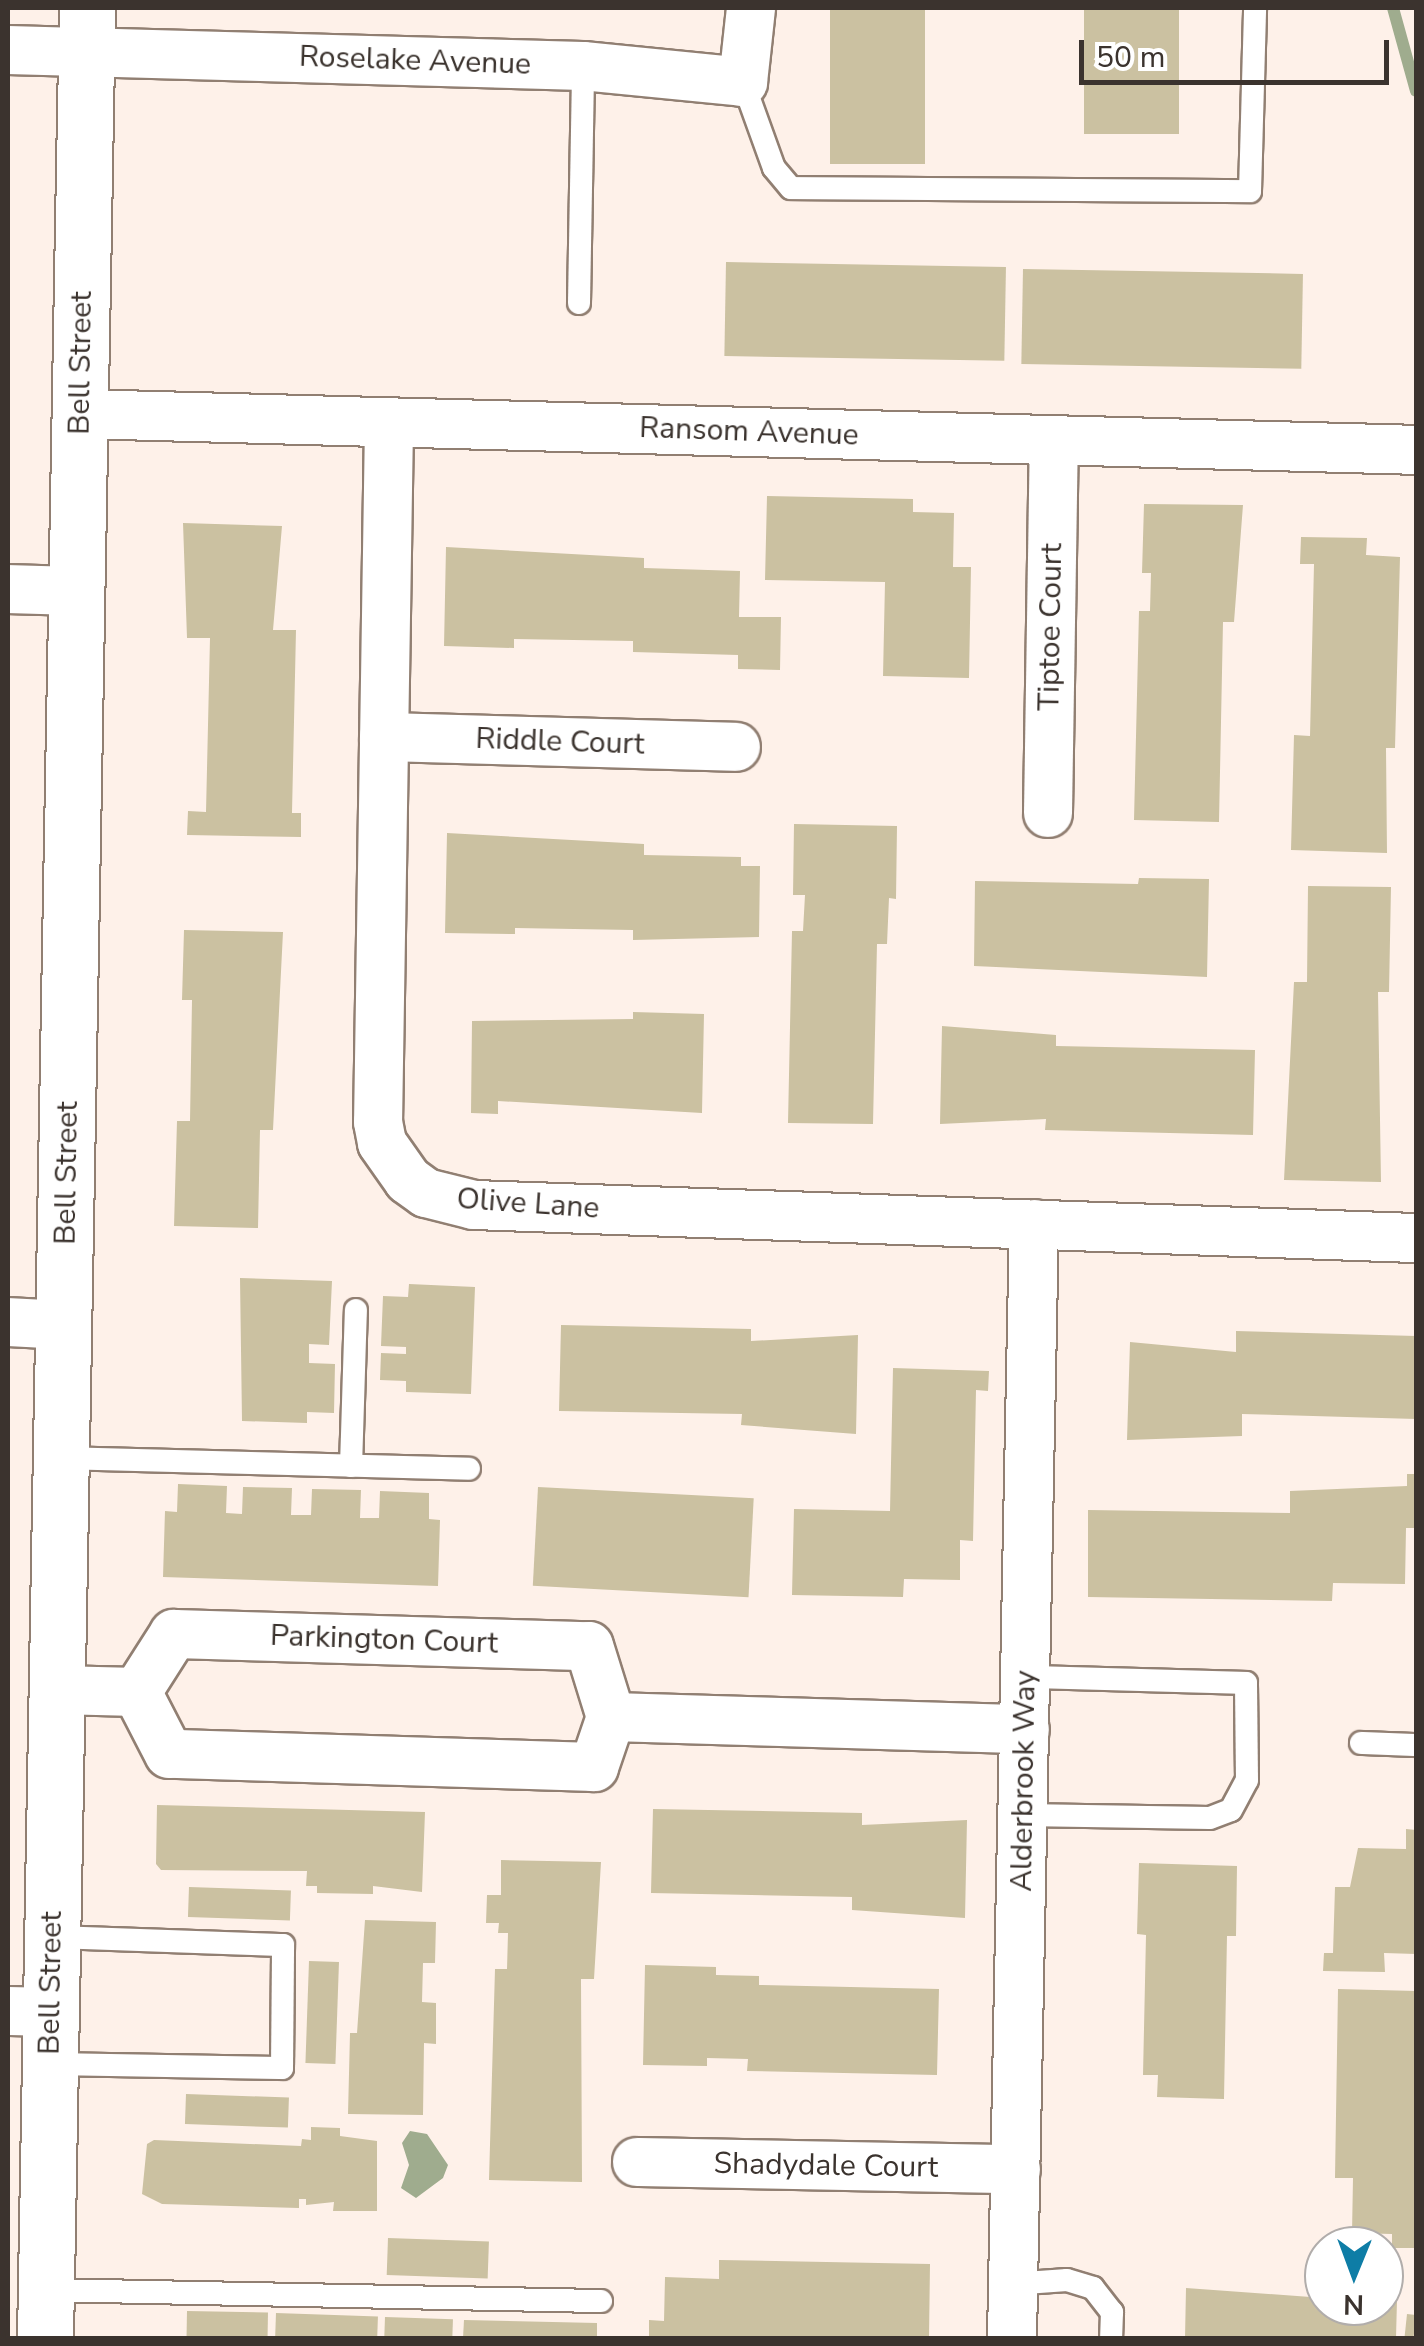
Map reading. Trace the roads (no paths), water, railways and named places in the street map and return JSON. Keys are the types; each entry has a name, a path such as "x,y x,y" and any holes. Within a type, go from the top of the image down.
{"street":[{"path":"744,82 751,8"},
{"name":"Roselake Avenue","path":"8,50 87,30 583,66 744,82"},
{"name":"Bell Street","path":"46,2314 36,2029 52,1938 87,30"},
{"name":"Ransom Avenue","path":"81,414 1416,450"},
{"name":"Olive Lane","path":"388,424 378,1122 387,1154 408,1180 426,1193 474,1205 1416,1238"},
{"name":"Tiptoe Court","path":"1048,813 1054,442"},
{"path":"8,589 76,591"},
{"name":"Riddle Court","path":"384,737 736,747"},
{"name":"Alderbrook Way","path":"1012,2338 1034,1224"},
{"path":"8,1322 64,1325"},
{"name":"Parkington Court","path":"137,1692 174,1634 589,1646 612,1718"},
{"path":"57,1690 137,1692 169,1754 594,1767 612,1718 1025,1730"},
{"name":"Shadydale Court","path":"637,2162 1016,2169"}],"lane":[{"path":"744,82 774,168 790,188 1250,190 1255,8"},
{"path":"578,303 583,66"},
{"path":"351,1466 356,1310"},
{"path":"62,1458 469,1469"},
{"path":"1023,1815 1210,1818 1231,1810 1247,1780 1246,1683 1026,1677"},
{"path":"1361,1743 1416,1745"},
{"path":"36,2029 282,2068 283,1945 52,1938"},
{"path":"1011,2284 1067,2280 1092,2288 1112,2312 1111,2338"},
{"path":"46,2314 601,2301"}],"waterway":[{"path":"1393,8 1416,91"}]}
